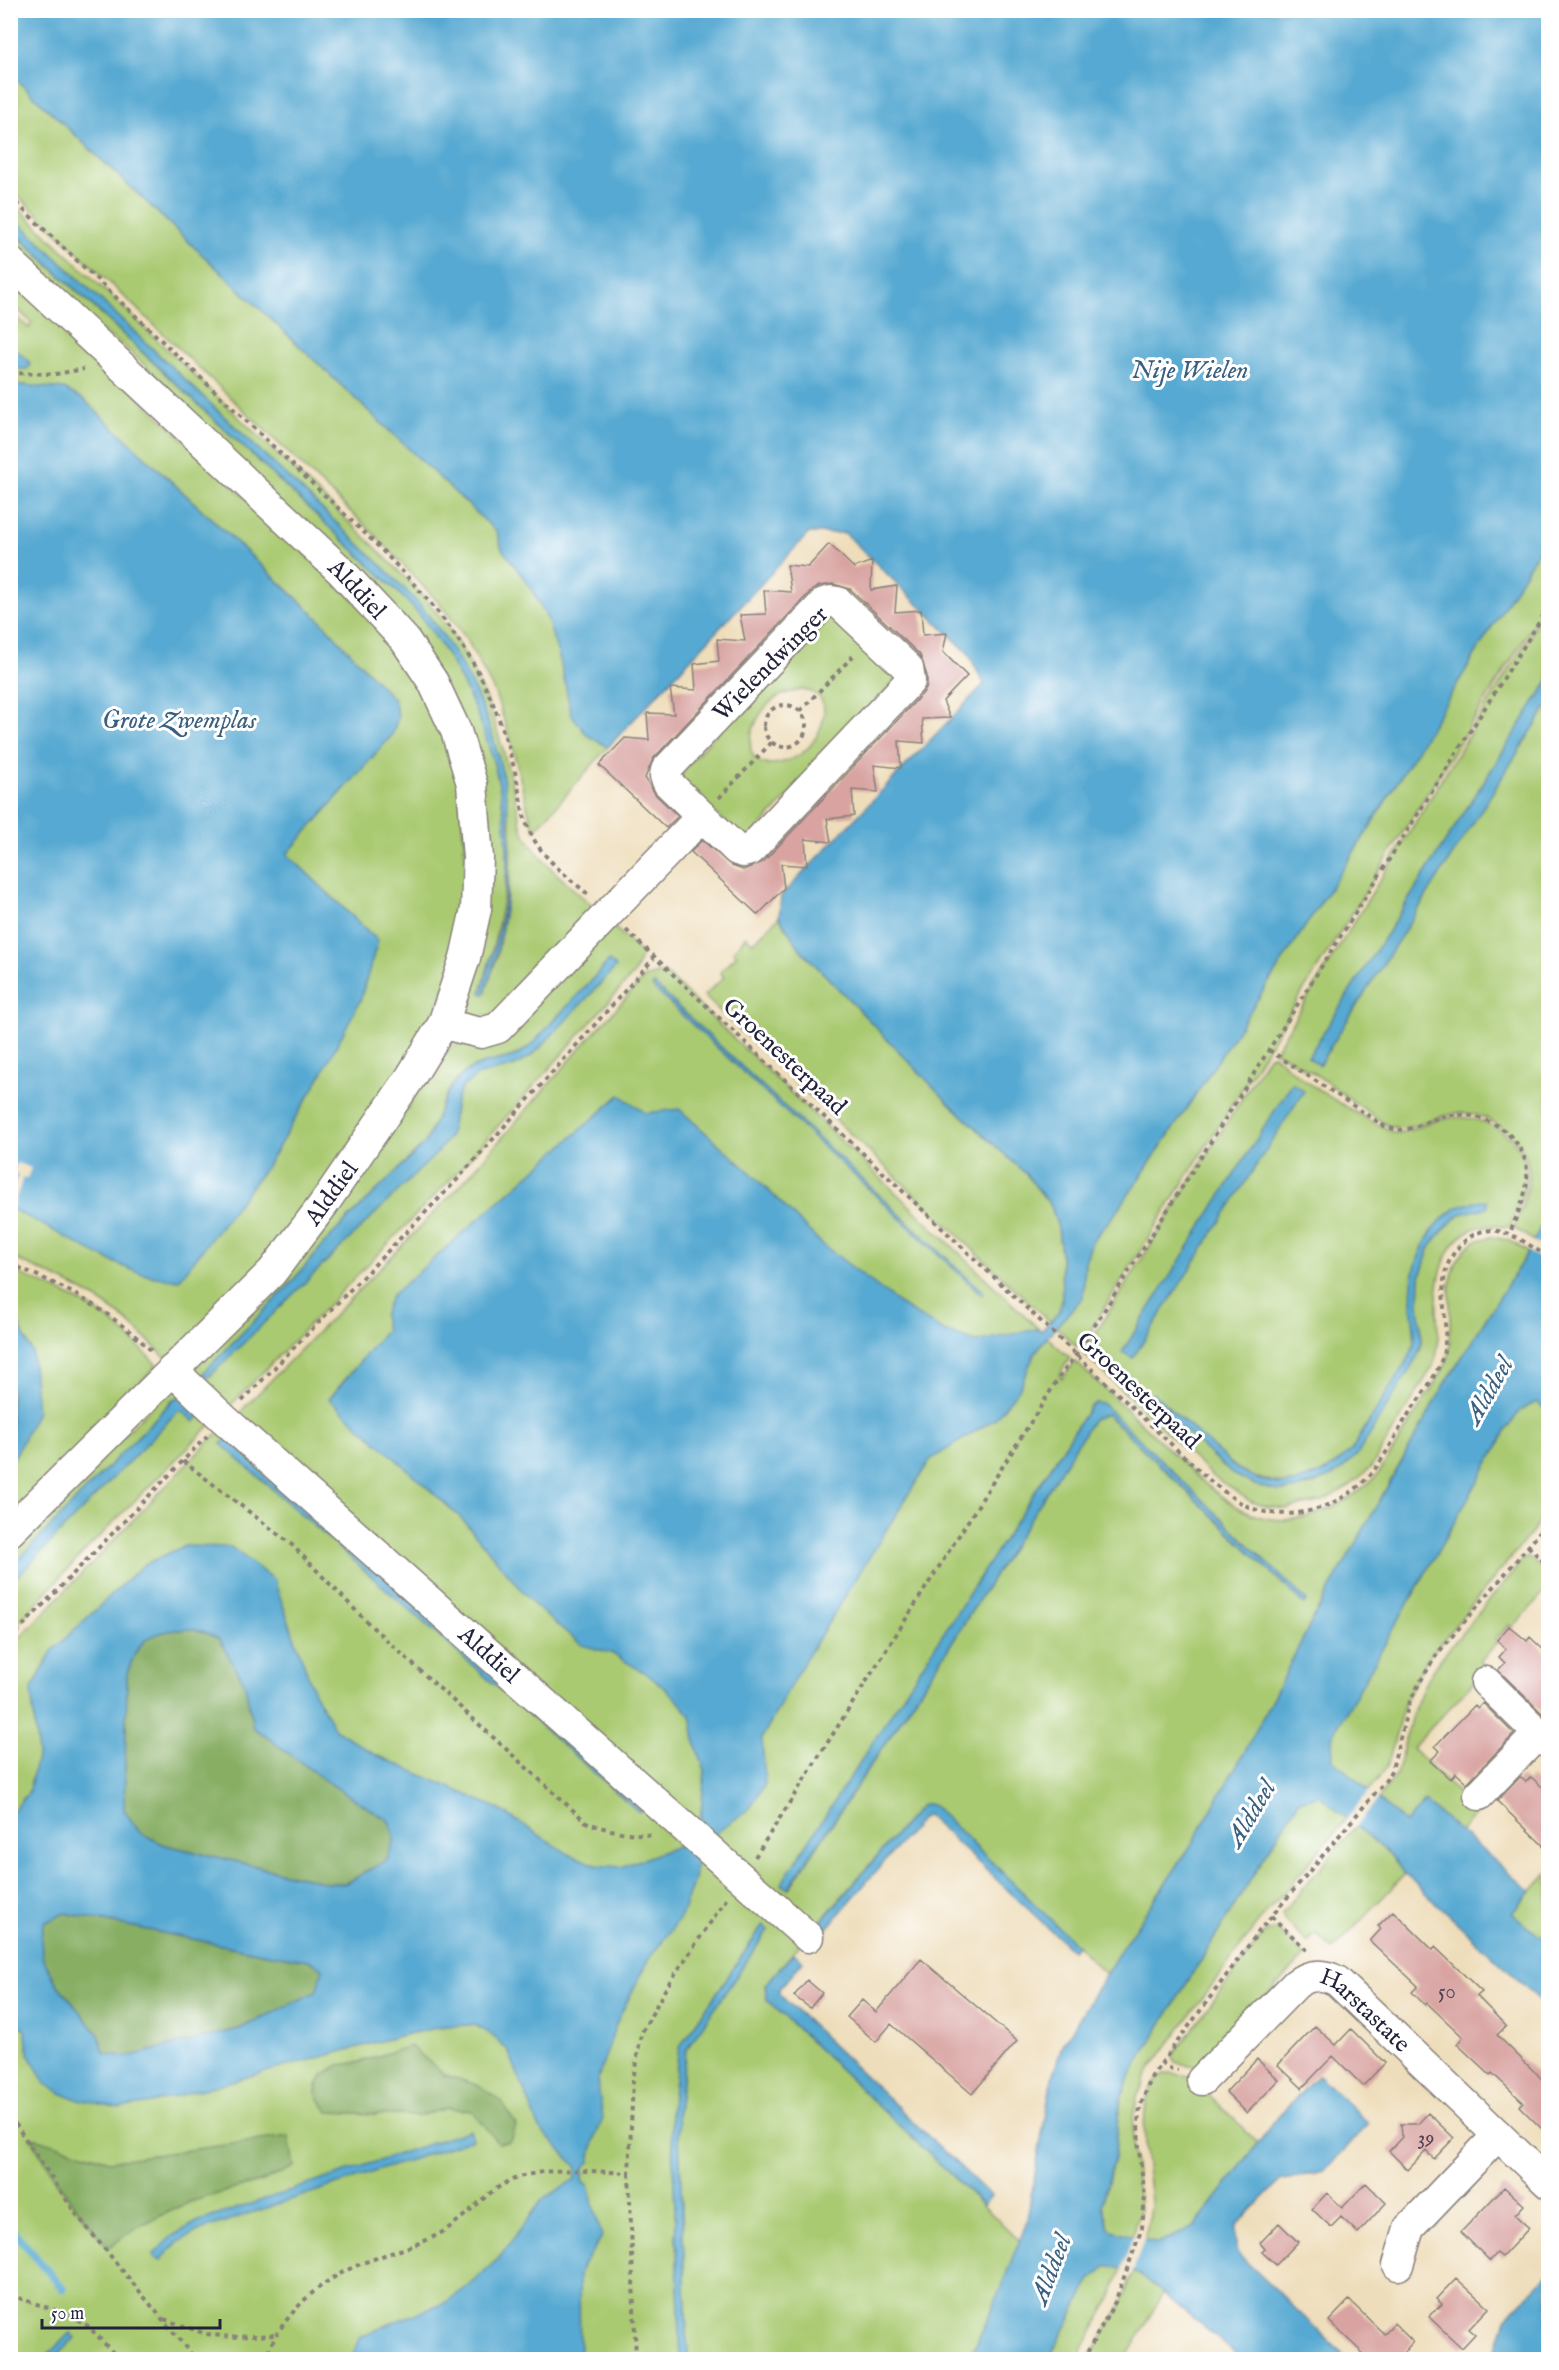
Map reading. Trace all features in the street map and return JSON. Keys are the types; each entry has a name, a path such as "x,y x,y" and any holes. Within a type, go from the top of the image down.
{"street":[{"name":"Alddiel","path":"10,262 372,603 405,640 433,682 456,731 472,784 478,858 476,909 465,958 443,1024 404,1088 323,1205 272,1272 10,1531"},
{"name":"Wielendwinger","path":"838,602 908,668 910,681 750,850 743,852 736,850 702,816 668,783 665,776 666,770 824,603 838,602"},
{"path":"443,1024 481,1033 498,1028 702,816"},
{"name":"Alddiel","path":"172,1370 740,1880 807,1937"},
{"path":"1479,1796 1544,1738 1486,1682"},
{"name":"Harstastate","path":"1202,2080 1296,1984 1305,1977 1316,1974 1327,1975 1337,1981 1548,2183"},
{"path":"1398,2265 1410,2228 1498,2135"}],"path":[{"path":"10,373 56,375 117,362"},
{"path":"636,2360 629,2173 633,2080 641,2034 668,1986 740,1880 1076,1355 1548,608"},
{"path":"800,711 873,635"},
{"path":"788,706 800,711 806,724 806,731 800,741 785,747 772,742 765,730 766,718 770,712 776,708 788,706"},
{"path":"702,816 772,742"},
{"name":"Groenesterpaad","path":"224,1419 454,1183 654,958 1208,1479 1248,1506 1287,1515 1312,1510 1348,1493 1375,1470 1438,1368 1445,1341 1443,1282 1450,1260 1472,1235 1490,1231 1510,1233"},
{"path":"1269,1050 1395,1131 1405,1131 1443,1116 1460,1115 1486,1120 1497,1125 1517,1145 1525,1160 1527,1172 1519,1209 1510,1233 1548,1257"},
{"path":"10,1264 46,1278 93,1303 130,1330 172,1370"},
{"path":"10,1638 224,1419"},
{"path":"183,1461 292,1545 369,1624 586,1822 605,1830 630,1834 694,1837"},
{"path":"1083,2360 1124,2281 1142,2228 1145,2197 1138,2122 1145,2091 1161,2062 1272,1916 1380,1788 1392,1769 1409,1703 1437,1654 1528,1546 1548,1516"},
{"path":"1528,1546 1548,1566"},
{"path":"1272,1916 1316,1959 1316,1974"},
{"path":"10,2116 76,2214 196,2360"},
{"path":"264,2360 276,2335 306,2298 332,2277 370,2260 418,2245 441,2234 504,2184 519,2177 539,2173 585,2171 629,2173"},
{"path":"10,2295 72,2316 88,2326 120,2360"},
{"path":"163,2319 206,2334 230,2337 276,2335"}],"green space":[{"path":"10,71 20,83 497,532 502,549 529,585 547,618 587,735 608,747 535,830 511,741 495,693 466,638 439,603 375,535 11,189"},
{"path":"11,201 372,544 424,598 457,641 471,666 493,718 522,829 546,863 598,911 496,1016 475,1018 465,1001 479,939 444,682 164,383 126,348 87,320 11,249 10,229 401,595 424,620 443,648 475,709 488,742 498,775 504,809 507,843 506,876 496,935 481,992 485,993 497,957 505,910 510,874 511,826 487,718 428,615 382,566 11,215"},
{"path":"11,277 396,640 457,761 468,892 446,987 419,1042 315,1198 264,1263 168,1360 108,1306 66,1282 11,1257 11,1209 180,1278 267,1166 378,941 287,854 392,735 398,717 394,700 321,621 83,399 64,389 11,384 10,311 29,328 32,323 11,303"},
{"path":"1548,535 1548,601 1083,1342 1077,1347 1056,1327 1083,1297 1085,1262 1092,1242 1118,1210 1368,830"},
{"path":"1548,606 1548,681 1308,1057 1319,1065 1548,705 1548,1212 1534,1241 1514,1228 1528,1182 1528,1163 1516,1140 1496,1123 1484,1117 1460,1113 1404,1128 1385,1124 1318,1076 1275,1051"},
{"path":"828,612 901,674 747,841 676,777","holes":["801,690 813,693 824,707 824,718 821,728 809,747 799,755 780,763 766,764 756,760 751,752 750,742 753,730 764,709 775,699 786,694"]},
{"path":"779,917 801,950 948,1102 1026,1174 1051,1206 1058,1228 1062,1298 1059,1312 1050,1322 704,996 724,977 720,972 737,955 733,951 746,936 753,943"},
{"path":"614,927 642,954 635,972 452,1178 229,1407 192,1368 280,1281 392,1132 439,1059 450,1048 465,1042","holes":["609,961 616,967 534,1054 515,1066 479,1075 463,1086 456,1101 450,1136 204,1373 290,1284 329,1238 425,1143 445,1098 458,1079 478,1065 509,1057 526,1049 538,1039"]},
{"path":"664,972 1041,1331 1036,1329 1035,1353 1047,1337 1070,1358 1059,1375 1062,1378 1075,1362 1078,1364 1211,1489 1232,1504 1261,1517 1280,1520 1298,1519 1316,1514 1350,1497 1379,1473 1443,1370 1448,1358 1450,1283 1456,1263 1465,1249 1475,1241 1491,1237 1509,1240 1528,1252 1447,1381 1315,1615 1249,1744 1190,1847 1106,1974 934,1806 921,1805 765,1985 767,2000 1020,2241 990,2315 968,2359 688,2359 678,2111 686,2050 763,1926 679,2048 671,2111 681,2359 11,2359 11,1647 210,1440 237,1418 244,1408 459,1187 644,978","holes":["1095,1403 1107,1414 1093,1419 942,1658 789,1889 782,1885 1089,1408"]},
{"path":"1269,1055 1275,1055 1300,1077 1332,1098 1395,1133 1409,1131 1441,1119 1461,1117 1474,1119 1499,1129 1510,1138 1524,1160 1526,1173 1524,1187 1510,1227 1484,1226 1469,1231 1454,1244 1444,1261 1437,1291 1438,1341 1433,1366 1371,1467 1351,1485 1323,1501 1286,1509 1263,1506 1250,1501 1211,1475 1083,1353","holes":["1488,1207 1460,1214 1443,1230 1429,1249 1420,1277 1423,1246 1456,1208","1420,1278 1422,1341 1420,1351 1357,1455 1316,1484 1286,1491 1267,1489 1220,1465 1225,1459 1248,1476 1286,1484 1304,1481 1327,1471 1351,1451 1411,1354"]},
{"path":"11,1270 79,1301 105,1317 157,1365 11,1520 10,1396 32,1352 11,1309"},
{"path":"172,1386 217,1418 77,1559 11,1631 11,1547","holes":["173,1400 182,1411 178,1411 18,1575 11,1568"]},
{"path":"1537,1402 1548,1412 1548,1504 1533,1531 1427,1659 1405,1700 1387,1767 1369,1791 1332,1760 1332,1737 1508,1428 1520,1410"},
{"path":"1528,1557 1548,1574 1548,1589 1512,1628 1509,1625 1495,1639 1498,1642 1480,1661 1487,1668 1412,1748 1462,1797 1465,1794 1481,1810 1460,1832 1425,1802 1406,1823 1378,1799 1396,1775 1412,1715 1425,1683 1442,1657 1523,1560"},
{"path":"188,1629 202,1631 219,1639 245,1684 253,1727 326,1781 389,1821 395,1838 387,1860 345,1884 327,1883 165,1845 140,1833 124,1810 127,1674 136,1651 148,1638 164,1632"},
{"path":"1319,1794 1347,1818 1261,1919 1151,2068 1137,2097 1133,2118 1133,2150 1140,2210 1133,2236 1109,2229 1102,2205 1115,2154 1121,2099 1132,2072 1299,1801"},
{"path":"1356,1826 1394,1859 1405,1874 1333,1950 1316,1934 1307,1942 1284,1919 1282,1913"},
{"path":"1548,1873 1548,1934 1539,1936 1512,1913"},
{"path":"65,1913 271,1955 309,1960 323,1969 316,1992 239,2029 127,2057 104,2053 99,2035 57,1984 42,1956 41,1937 44,1923"},
{"path":"1273,1929 1279,1931 1305,1956 1198,2067 1174,2062 1173,2055 1264,1933"},
{"path":"410,2046 445,2075 477,2085 501,2101 516,2125 509,2142 498,2143 472,2111 446,2108 418,2116 329,2112 318,2098 316,2086 323,2075 339,2065 360,2062"},
{"path":"1170,2074 1190,2076 1258,2143 1196,2225 1158,2244 1144,2239 1151,2203 1145,2151 1145,2109 1149,2092 1157,2080"},
{"path":"289,2136 294,2167 265,2180 190,2202 137,2227 108,2248 58,2184 31,2137 110,2161"},
{"path":"1107,2265 1122,2269 1110,2299 1077,2359 1049,2360 1090,2280"},
{"path":"1133,2272 1141,2275 1163,2293 1125,2360 1089,2360 1121,2305"}],"water":[{"name":"Nije Wielen","path":"11,10 1548,11 1548,535 1368,830 1183,1114 1118,1210 1092,1241 1085,1262 1083,1297 1035,1353 1019,1389 995,1419 930,1460 799,1670 762,1738 765,1784 750,1808 697,1850 694,1880 681,1917 648,1960 617,2022 597,2081 603,2118 594,2141 590,2162 584,2167 583,2180 588,2185 602,2237 582,2266 579,2275 580,2359 351,2359 359,2338 396,2321 443,2304 467,2287 499,2258 542,2200 575,2179 576,2166 540,2129 508,2050 489,2033 475,2025 446,2026 403,2035 151,2103 120,2108 69,2097 45,2084 29,2054 25,2031 10,2014 11,1813 28,1793 38,1754 31,1691 52,1651 143,1565 184,1546 231,1547 274,1580 314,1692 335,1729 374,1754 497,1808 567,1853 596,1865 621,1867 689,1842 699,1833 705,1770 696,1746 691,1716 673,1695 647,1674 611,1653 582,1645 536,1607 461,1518 329,1399 386,1330 383,1316 392,1295 620,1095 646,1113 679,1109 751,1173 822,1244 904,1307 944,1331 976,1342 1036,1329 1041,1331 1059,1312 1062,1298 1061,1255 1058,1228 1051,1206 1026,1174 948,1102 801,950 779,917 781,896 984,684 968,653 845,533 809,533 608,747 587,735 571,714 561,664 547,618 529,585 502,549 497,532 20,83 11,71","holes":["188,1629 202,1631 219,1639 245,1684 253,1727 326,1781 389,1821 395,1838 387,1860 345,1884 327,1883 165,1845 140,1833 124,1810 127,1674 136,1651 148,1638 164,1632","65,1913 271,1955 309,1960 323,1969 316,1992 239,2029 127,2057 104,2053 99,2035 57,1984 42,1956 41,1937 44,1923"]},
{"path":"11,215 382,566 424,609 458,660 481,704 497,750 506,797 510,845 507,894 499,943 485,994 481,993 498,933 506,887 506,838 502,804 496,771 475,708 443,649 419,614 401,595 11,229"},
{"path":"11,346 29,361 30,366 27,369 11,369"},
{"name":"Grote Zwemplas","path":"10,384 64,389 83,399 321,621 394,700 398,717 392,735 287,854 378,941 360,1001 319,1079 267,1166 179,1280 147,1275 126,1267 92,1252 11,1209"},
{"path":"1548,681 1548,705 1319,1065 1308,1057"},
{"path":"609,961 616,967 534,1054 515,1066 479,1075 463,1086 456,1101 450,1136 437,1153 208,1378 203,1373 290,1284 329,1238 425,1143 446,1095 461,1076 472,1068 523,1052"},
{"path":"654,984 984,1293 982,1295 652,987"},
{"path":"1292,1083 1304,1091 1133,1358 1122,1352"},
{"path":"1487,1200 1488,1207 1460,1214 1443,1230 1429,1249 1420,1277 1422,1341 1417,1358 1357,1455 1330,1477 1294,1490 1278,1491 1257,1486 1232,1474 1148,1398 1153,1393 1236,1468 1260,1480 1279,1484 1293,1483 1327,1471 1351,1451 1411,1354 1414,1335 1411,1303 1413,1276 1428,1238 1445,1216 1456,1208"},
{"name":"Alddeel","path":"1548,1212 1548,1412 1537,1402 1520,1410 1508,1428 1332,1737 1333,1760 1406,1823 1425,1802 1531,1891 1512,1913 1539,1936 1548,1934 1548,2008 1405,1874 1394,1859 1319,1795 1299,1801 1132,2072 1121,2099 1115,2154 1102,2205 1109,2229 1158,2244 1196,2225 1278,2117 1318,2075 1369,2124 1324,2171 1280,2181 1236,2226 1236,2252 1348,2359 1242,2359 1141,2275 1107,2265 1090,2281 1049,2359 968,2360 990,2315 1026,2224 1052,2078 1061,2048 1123,1946 1190,1847 1249,1744 1315,1615 1447,1381 1528,1252"},
{"path":"11,1309 32,1352 37,1412 11,1464"},
{"path":"180,1397 201,1414 194,1422 182,1411 178,1411 18,1576 10,1568 173,1400"},
{"path":"1095,1403 1103,1404 1307,1601 1304,1604 1107,1414 1093,1419 942,1658 788,1889 781,1884 1089,1408"},
{"path":"227,1438 644,1806 639,1812 221,1444"},
{"path":"921,1805 934,1806 1077,1945 1072,1950 927,1815 826,1929 819,1924"},
{"path":"763,1925 768,1930 686,2050 678,2111 688,2359 681,2359 671,2111 679,2048"},
{"path":"794,1953 803,1961 779,1989 779,1994 991,2196 983,2205 767,2000 765,1985"},
{"path":"470,2130 473,2139 200,2230 177,2243 160,2261 153,2255 172,2236 197,2222"},
{"path":"1548,2274 1548,2359 1494,2359 1506,2318"},
{"path":"70,2333 75,2338 53,2359 43,2359"}],"pier":[{"path":"17,1163 31,1168 27,1178 23,1177 12,1209 11,1196 18,1175 13,1173"},
{"path":"1531,1240 1548,1250 1548,1263 1526,1250"},
{"path":"1371,1789 1380,1797 1354,1828 1345,1821"},
{"path":"1134,2233 1145,2236 1132,2275 1121,2272"}],"building":[{"path":"829,544 854,568 872,561 871,590 897,586 895,612 921,610 923,635 947,633 943,652 967,676 943,701 950,718 922,719 924,743 899,741 901,768 874,765 878,792 852,790 854,816 827,819 831,842 805,839 807,866 781,864 784,888 758,915 691,852 702,840 732,866 743,870 763,862 923,693 927,686 927,676 920,655 850,589 833,584 819,586 811,591 653,759 645,778 656,795 678,816 666,828 599,765 625,738 649,740 647,713 674,714 670,688 696,690 694,664 719,661 717,639 745,641 740,615 766,614 764,590 791,592 787,565 808,567"},
{"path":"1509,1626 1527,1641 1530,1637 1548,1654 1548,1719 1498,1670 1505,1663 1499,1657 1506,1649 1497,1640"},
{"path":"1483,1703 1514,1734 1467,1783 1456,1773 1450,1779 1430,1761 1440,1751 1435,1746 1475,1705 1478,1708"},
{"path":"1520,1777 1526,1782 1531,1777 1548,1792 1548,1850 1497,1801"},
{"path":"1393,1911 1433,1950 1435,1947 1482,1992 1477,1996 1506,2026 1497,2035 1548,2085 1548,2135 1519,2106 1523,2102 1457,2044 1463,2037 1412,1992 1418,1986 1370,1941 1381,1929 1378,1926"},
{"path":"921,1959 1017,2041 972,2094 891,2024 876,2042 847,2017 862,2000 876,2012"},
{"path":"807,1980 822,1993 810,2008 794,1996"},
{"path":"1315,2026 1336,2045 1351,2029 1385,2063 1363,2086 1333,2056 1302,2088 1278,2065"},
{"path":"1257,2059 1279,2080 1247,2113 1226,2092"},
{"path":"1428,2113 1454,2138 1434,2159 1426,2151 1408,2170 1389,2151 1402,2137 1401,2124 1418,2124"},
{"path":"1366,2183 1386,2203 1358,2233 1341,2217 1331,2227 1312,2209 1327,2193 1342,2208"},
{"path":"1504,2187 1524,2205 1515,2215 1529,2228 1502,2257 1497,2253 1490,2261 1461,2232"},
{"path":"1279,2223 1298,2242 1276,2265 1262,2252 1265,2249 1260,2243"},
{"path":"1456,2278 1489,2308 1469,2329 1475,2334 1462,2348 1429,2317 1442,2304 1436,2299"},
{"path":"1349,2300 1384,2334 1394,2323 1413,2342 1397,2360 1370,2360 1329,2321"}],"waterway":[{"path":"10,2227 63,2289"}]}
